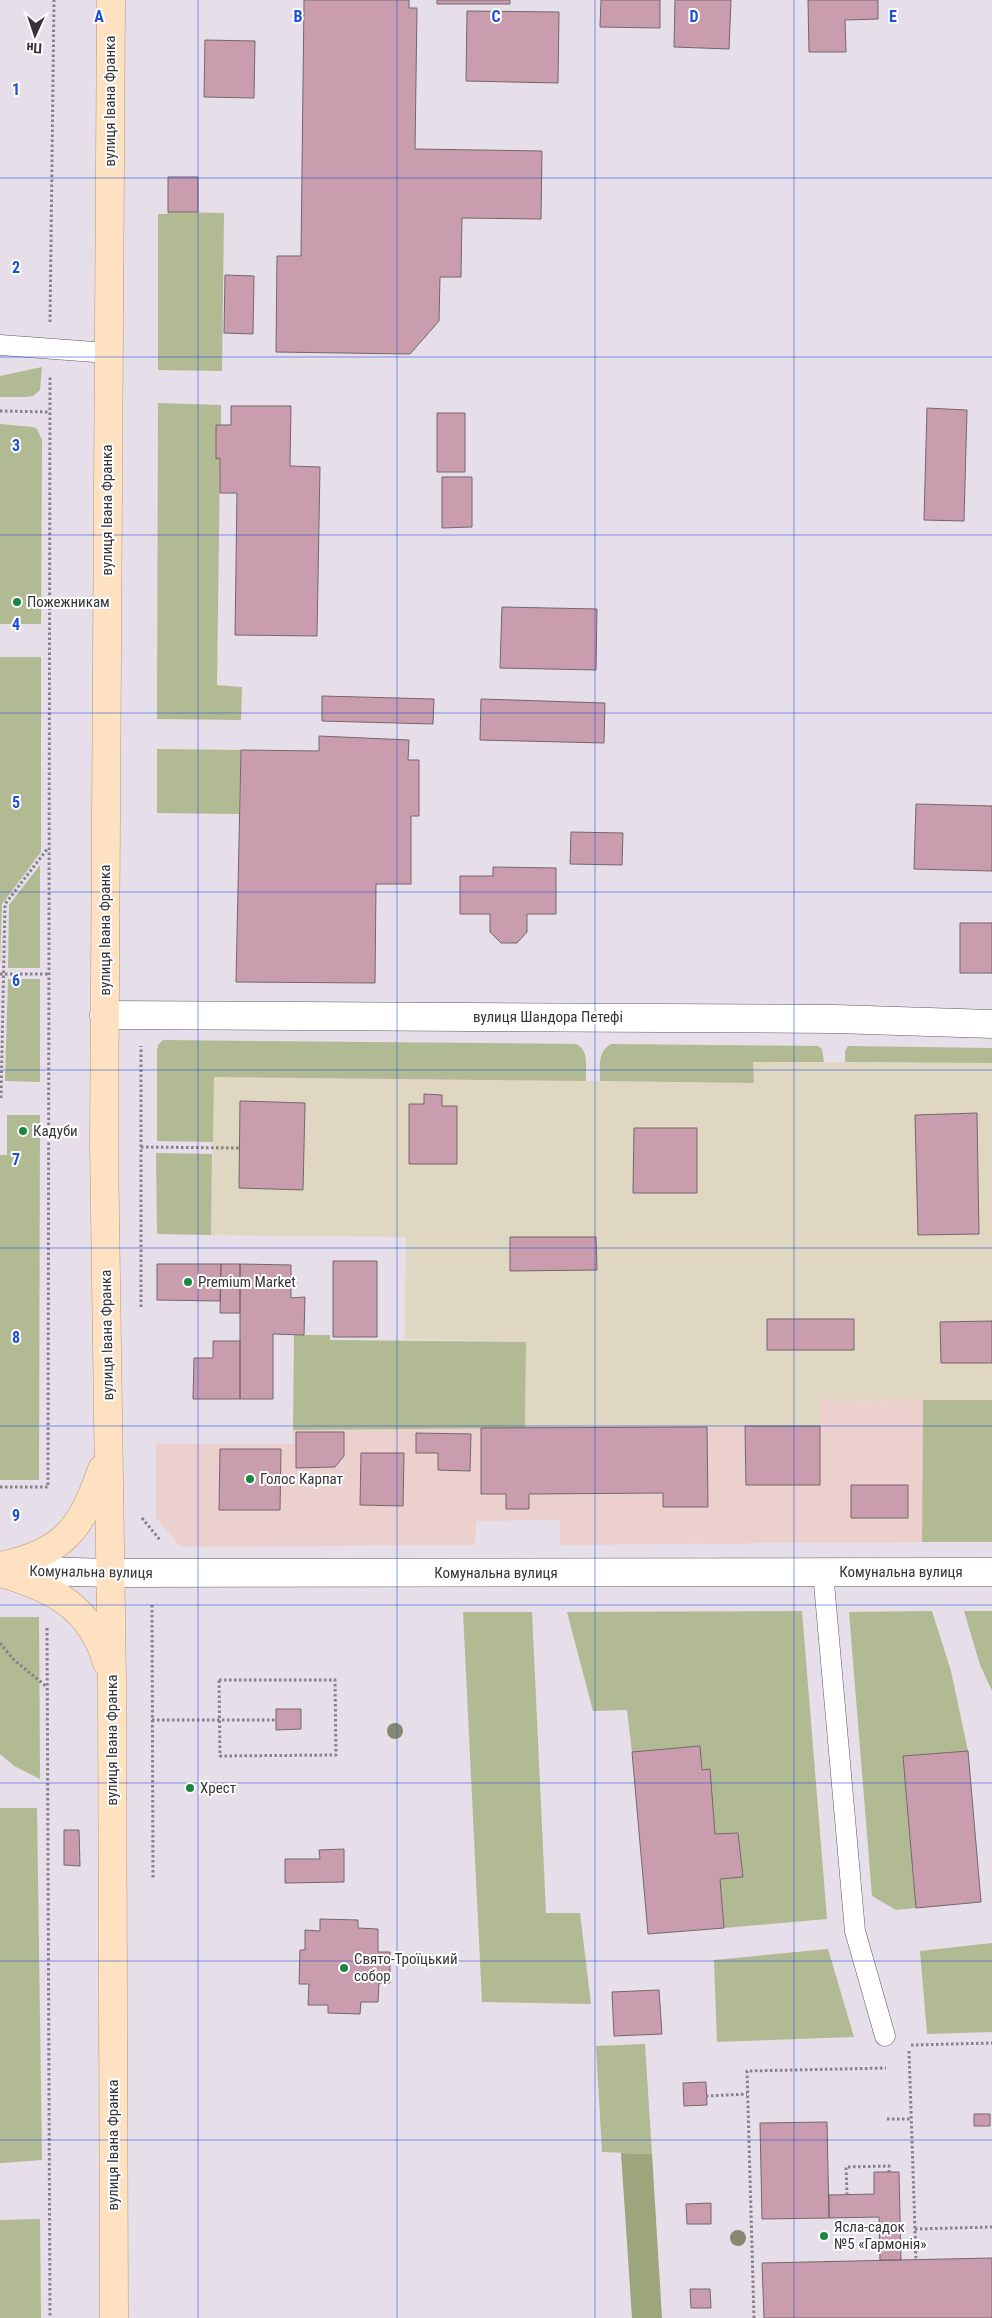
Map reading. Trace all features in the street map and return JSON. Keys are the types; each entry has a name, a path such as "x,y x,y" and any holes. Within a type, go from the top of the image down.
{"main road":[{"name":"вулиця Івана Франка","path":"111,0 104,1146 112,1681 114,2318"},
{"name":"вулиця Шандора Петефі","path":"104,1015 835,1019 992,1024"},
{"path":"0,1570 45,1552 66,1538 81,1520 88,1507 109,1451"},
{"path":"0,1570 46,1588 66,1601 82,1615 97,1635 112,1681"},
{"name":"Комунальна вулиця","path":"0,1570 110,1573 992,1572"}],"lane":[{"path":"0,345 108,353"},
{"path":"823,1572 855,1930 885,2036"}],"path":[{"path":"0,1487 48,1487 50,348 54,0"},
{"path":"0,411 50,412"},
{"path":"0,1098 5,904 49,847"},
{"path":"2,974 49,974"},
{"path":"141,1016 141,1312"},
{"path":"141,1147 240,1148"},
{"path":"140,1517 172,1555 172,1573"},
{"path":"153,1879 152,1605 162,1605"},
{"path":"47,1619 50,2318"},
{"path":"0,1643 13,1659 48,1687"},
{"path":"219,1680 336,1680 336,1755 220,1756 220,1720 219,1680"},
{"path":"152,1720 276,1720"},
{"path":"916,2260 909,2045 992,2043"},
{"path":"754,2318 746,2070 886,2068"},
{"path":"706,2096 747,2094"},
{"path":"887,2118 911,2119"},
{"path":"847,2195 846,2167 889,2166 889,2172"},
{"path":"915,2228 992,2227"}],"shaded area":[{"path":"753,1062 992,1063 992,1400 820,1401 820,1426 525,1428 526,1342 405,1339 406,1237 211,1235 214,1077 753,1083"},
{"path":"923,1400 922,1542 560,1545 560,1520 476,1521 475,1545 181,1547 156,1518 156,1444 293,1444 293,1430 819,1426 819,1401"}],"green space":[{"path":"168,212 224,213 222,371 158,370 158,214 167,214"},
{"path":"42,367 40,390 33,396 0,397 0,376"},
{"path":"158,403 221,405 221,425 216,425 216,458 220,458 217,685 242,687 241,720 157,719"},
{"path":"0,424 33,427 37,429 42,440 41,624 0,624"},
{"path":"0,657 41,657 41,852 2,904 0,966"},
{"path":"157,749 241,750 239,814 157,813"},
{"path":"40,865 40,968 8,968 9,905"},
{"path":"8,979 40,979 40,1082 5,1081"},
{"path":"163,1040 576,1044 585,1055 586,1081 214,1077 213,1142 157,1141 157,1052 158,1045"},
{"path":"611,1044 818,1046 822,1049 824,1062 753,1062 754,1083 600,1081 601,1056 603,1051"},
{"path":"848,1046 992,1048 992,1063 845,1062 845,1051"},
{"path":"7,1115 40,1115 39,1480 0,1480 0,1155 7,1155"},
{"path":"156,1153 212,1154 211,1235 157,1234"},
{"path":"294,1335 330,1335 330,1340 526,1342 525,1428 293,1430"},
{"path":"923,1400 992,1400 992,1542 922,1542"},
{"path":"802,1611 827,1919 724,1928 720,1879 743,1877 738,1833 715,1834 709,1769 702,1770 700,1746 632,1752 627,1710 593,1711 567,1612"},
{"path":"932,1611 951,1671 968,1751 903,1756 916,1908 896,1910 872,1896 849,1612"},
{"path":"964,1611 992,1611 992,1691 980,1665"},
{"path":"463,1612 532,1612 546,1913 580,1913 591,2004 482,2002"},
{"path":"0,1617 39,1617 40,1779 14,1766 0,1754"},
{"path":"0,1808 37,1808 42,2160 2,2163 0,2163"},
{"path":"992,1943 992,2032 927,2034 920,1951"},
{"path":"828,1949 854,2037 717,2042 714,1960"},
{"path":"645,2044 652,2154 602,2152 596,2046"},
{"path":"621,2153 652,2154 662,2318 632,2318"},
{"path":"40,2219 41,2318 0,2318 0,2220"}],"building":[{"path":"304,0 409,0 409,8 417,8 415,149 542,151 541,219 462,218 461,277 440,277 439,321 410,354 276,352 277,256 301,256"},
{"path":"437,0 510,0 510,4 437,4"},
{"path":"601,0 660,0 660,28 600,27"},
{"path":"675,0 731,0 729,49 674,47"},
{"path":"808,0 878,0 878,19 845,20 846,52 809,52"},
{"path":"467,11 559,12 558,83 466,81"},
{"path":"205,40 255,41 254,98 204,97"},
{"path":"168,177 198,177 198,212 168,212"},
{"path":"225,275 254,276 253,334 224,333"},
{"path":"231,406 291,406 290,466 320,467 317,636 235,635 237,493 220,493 220,458 216,459 216,425 231,425"},
{"path":"927,408 967,410 964,521 924,520"},
{"path":"437,413 465,413 465,472 437,472"},
{"path":"442,477 472,477 472,527 442,528"},
{"path":"502,607 597,609 596,670 500,668"},
{"path":"322,696 434,699 433,724 322,721"},
{"path":"481,699 605,703 604,743 480,740"},
{"path":"319,736 409,740 408,760 419,760 419,816 411,816 411,884 376,884 375,983 236,982 241,750 319,751"},
{"path":"916,804 992,806 992,871 914,869"},
{"path":"571,832 623,833 622,865 570,864"},
{"path":"493,867 556,868 556,914 527,914 527,932 517,943 501,943 490,932 490,914 460,914 460,876 493,876"},
{"path":"960,923 992,923 992,973 960,973"},
{"path":"424,1094 442,1095 442,1106 457,1106 457,1164 409,1164 409,1104 424,1104"},
{"path":"240,1101 305,1103 303,1190 239,1188"},
{"path":"977,1113 979,1234 918,1235 915,1115"},
{"path":"634,1128 697,1128 697,1193 633,1193"},
{"path":"510,1237 596,1237 597,1270 510,1271"},
{"path":"333,1261 377,1261 377,1337 333,1337"},
{"name":"Premium Market","path":"157,1264 221,1264 220,1301 157,1300"},
{"path":"221,1264 240,1264 240,1313 220,1313"},
{"path":"240,1264 291,1265 291,1298 305,1297 304,1335 273,1334 273,1399 240,1399"},
{"path":"767,1319 854,1319 854,1350 767,1350"},
{"path":"992,1321 992,1363 941,1363 940,1322"},
{"path":"213,1341 240,1341 240,1399 193,1399 194,1358 213,1358"},
{"path":"745,1426 820,1426 820,1485 746,1485"},
{"path":"707,1427 708,1507 663,1507 663,1493 529,1494 529,1509 506,1509 506,1494 481,1494 481,1428"},
{"path":"296,1432 344,1432 344,1456 335,1467 296,1468"},
{"path":"416,1433 471,1434 470,1471 438,1470 438,1453 416,1453"},
{"name":"Голос Карпат","path":"220,1449 281,1449 280,1510 219,1510"},
{"path":"361,1453 404,1453 403,1506 360,1505"},
{"path":"851,1485 908,1485 908,1518 851,1518"},
{"path":"276,1709 301,1709 301,1729 276,1730"},
{"path":"700,1746 702,1770 710,1769 715,1834 738,1833 743,1877 720,1879 724,1928 648,1934 632,1752"},
{"path":"968,1751 981,1902 916,1908 903,1756"},
{"path":"64,1830 79,1830 80,1866 64,1865"},
{"path":"344,1849 344,1882 285,1883 285,1859 320,1859 319,1850"},
{"name":"Свято-Троїцький собор","path":"320,1919 358,1920 358,1928 378,1929 378,1952 390,1952 390,1983 379,1983 378,2002 361,2002 360,2014 328,2013 328,2005 308,2005 309,1984 299,1984 300,1950 305,1950 305,1930 320,1931"},
{"path":"659,1990 662,2034 614,2036 612,1992"},
{"path":"706,2082 707,2105 684,2106 683,2083"},
{"path":"974,2114 990,2114 990,2126 974,2126"},
{"path":"827,2122 829,2218 762,2219 760,2123"},
{"path":"874,2172 899,2172 901,2260 880,2260 879,2217 829,2218 829,2195 874,2194"},
{"path":"711,2203 711,2224 687,2224 686,2204"},
{"path":"992,2258 992,2318 764,2318 762,2263"},
{"path":"690,2289 710,2289 711,2308 691,2308"}],"place":[{"name":"Пожежникам","path":"17,602"},
{"name":"Кадуби","path":"23,1131"},
{"name":"Premium Market","path":"188,1282"},
{"name":"Голос Карпат","path":"250,1479"},
{"name":"Хрест","path":"190,1788"},
{"name":"Свято-Троїцький собор","path":"344,1968"},
{"name":"Ясла-садок №5 «Гармонія»","path":"824,2236"}]}
